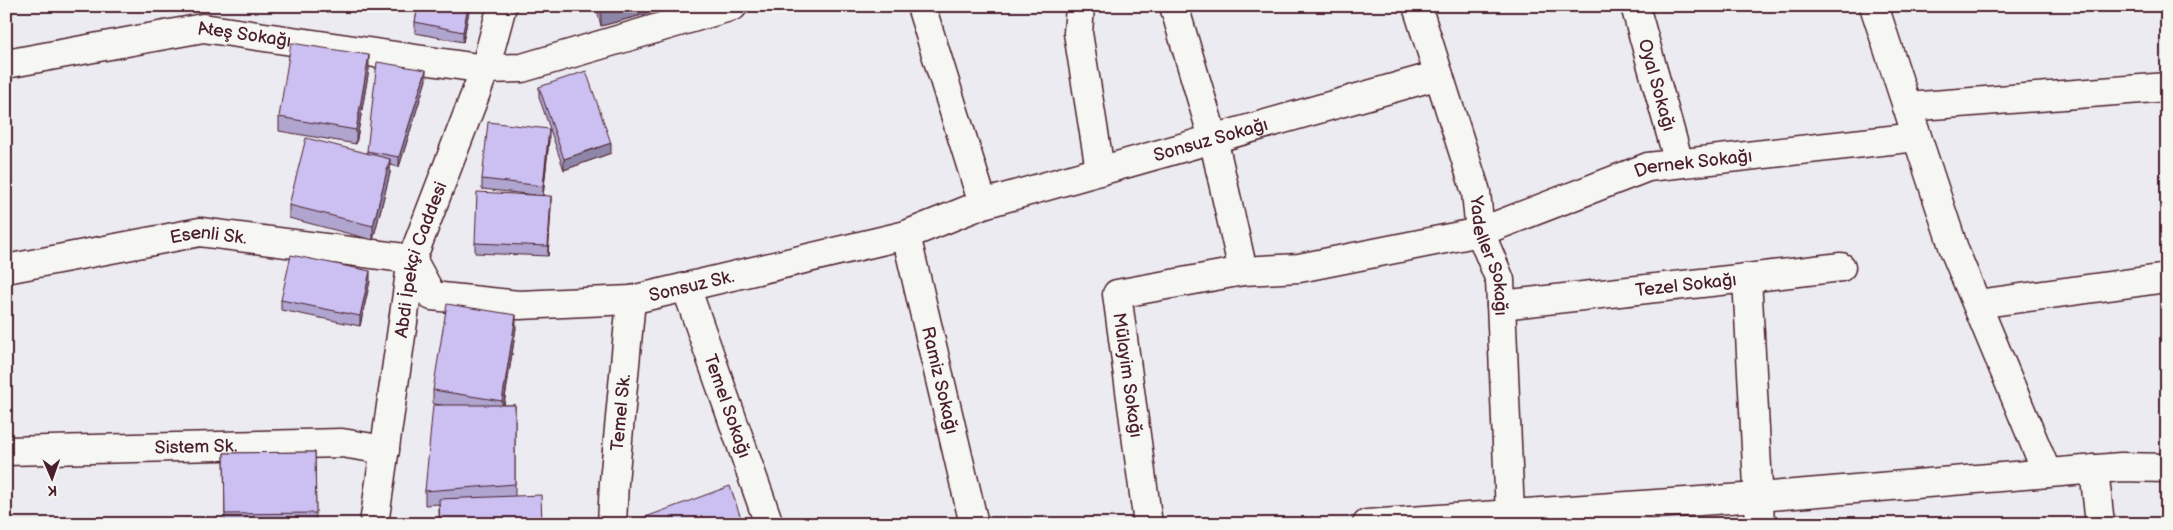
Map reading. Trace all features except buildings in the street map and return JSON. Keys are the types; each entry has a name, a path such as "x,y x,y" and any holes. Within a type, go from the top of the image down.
{"street":[{"name":"Abdi İpekçi Caddesi","path":"374,524 412,259 485,69 502,6"},
{"name":"Ateş Sokağı","path":"6,64 201,17 485,69 522,68 733,6"},
{"path":"921,6 983,204"},
{"path":"1080,6 1078,32 1100,170"},
{"path":"1174,6 1213,138 1243,271"},
{"name":"Yadeller Sokağı","path":"1417,6 1476,192 1480,232 1500,280 1510,514"},
{"name":"Oyal Sokağı","path":"1635,6 1679,164"},
{"path":"1874,6 1955,252 2046,473"},
{"name":"Sonsuz Sokağı","path":"983,204 1439,75"},
{"path":"1907,107 2167,87"},
{"name":"Dernek Sokağı","path":"1243,271 1299,268 1480,232 1648,167 1917,137"},
{"name":"Sonsuz Sk.","path":"412,259 432,296 519,305 631,300 906,235 983,204"},
{"name":"Esenli Sk.","path":"6,268 200,232 412,259"},
{"name":"Ramiz Sokağı","path":"906,235 974,524"},
{"path":"1747,278 1841,267"},
{"name":"Mülayim Sokağı","path":"1148,524 1117,294 1243,271"},
{"name":"Tezel Sokağı","path":"1501,306 1747,278 1759,511"},
{"path":"1977,304 2167,278"},
{"name":"Temel Sokağı","path":"686,287 769,524"},
{"name":"Temel Sk.","path":"612,524 614,482 631,300"},
{"name":"Sistem Sk.","path":"6,451 342,443 385,450"},
{"path":"1367,524 1510,514 1759,511 2046,473 2121,467 2167,468"},
{"path":"2094,469 2100,524"}]}
